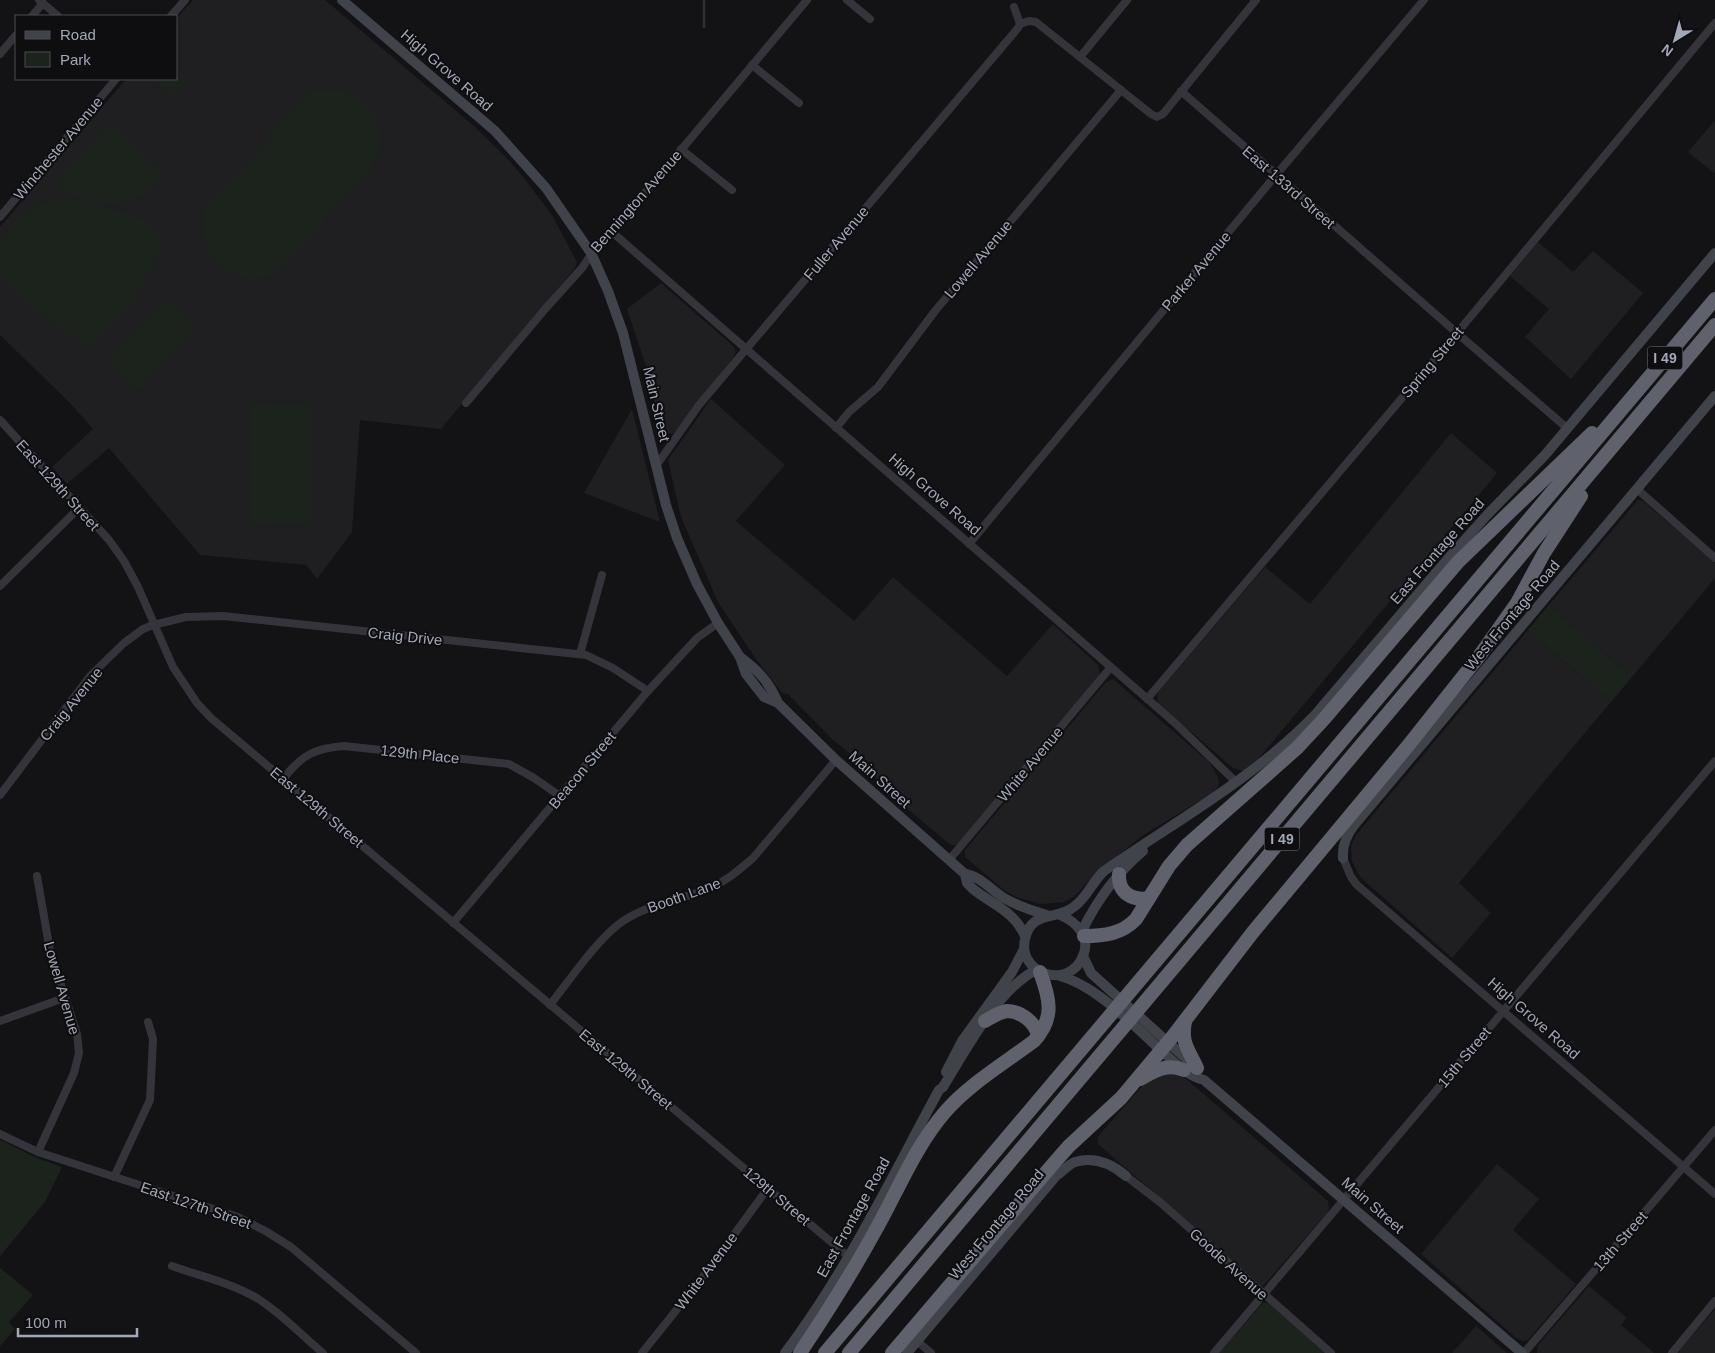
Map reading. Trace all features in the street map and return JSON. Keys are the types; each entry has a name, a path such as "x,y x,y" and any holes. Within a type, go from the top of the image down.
{"highway":[{"name":"I 49","path":"825,1353 1715,299"},
{"name":"I 49","path":"849,1353 1715,325"},
{"path":"1083,933 1105,935 1124,930 1136,919 1169,866 1187,845 1278,766 1311,734 1436,586 1474,546 1592,433 1616,417"},
{"path":"892,1353 1054,1163 1112,1107 1135,1081 1160,1042 1186,1020 1243,945 1407,747 1480,655 1517,602 1544,553 1612,447"},
{"path":"1119,874 1120,885 1125,893 1136,899 1149,898"},
{"path":"800,1353 844,1285 920,1146 932,1128 961,1096 1038,1036 1048,1018 1050,1004 1038,971"},
{"path":"985,1021 999,1013 1013,1012 1033,1023 1037,1029 1038,1036"},
{"path":"1135,1081 1162,1068 1190,1069 1184,1032 1186,1020"}],"street":[{"path":"172,15 185,0"},
{"name":"High Grove Road","path":"342,0 495,131 528,168"},
{"name":"Bennington Avenue","path":"466,404 582,268 598,244 612,232 807,0"},
{"path":"847,0 870,19"},
{"path":"1080,57 1127,0"},
{"path":"1014,7 1020,24 1029,21 1036,22 1157,117 1162,114 1181,92 1256,0"},
{"name":"Parker Avenue","path":"969,544 1424,0"},
{"path":"33,15 41,1 57,15"},
{"name":"Spring Street","path":"1147,699 1457,333 1715,23"},
{"name":"Fuller Avenue","path":"656,466 699,405 1020,24"},
{"path":"0,54 15,36"},
{"path":"752,65 799,103"},
{"name":"Winchester Avenue","path":"0,217 115,80"},
{"name":"Lowell Avenue","path":"836,428 849,412 878,388 935,311 1121,90"},
{"name":"East 133rd Street","path":"1181,92 1568,428"},
{"path":"681,149 732,190"},
{"name":"Main Street","path":"528,168 546,188 591,253 608,291 623,333 666,505 677,538 694,579 718,623 740,656 746,674 764,697 778,703 836,760 964,874 968,883 973,888 1013,917 1025,936"},
{"name":"High Grove Road","path":"612,232 1175,723 1236,782"},
{"name":"East Frontage Road","path":"1060,915 1078,905 1104,871 1149,840 1154,839 1271,758 1315,715 1452,554 1545,455 1715,253"},
{"name":"West Frontage Road","path":"1343,858 1342,851 1345,840 1355,824 1715,396"},
{"name":"East 129th Street","path":"0,420 109,540 124,561 138,587 172,667 211,718 704,1134"},
{"path":"1637,489 1715,558"},
{"path":"0,586 79,508"},
{"path":"580,654 602,575"},
{"name":"Craig Drive","path":"153,625 186,617 223,616 580,654 613,668 648,691"},
{"name":"Beacon Street","path":"453,923 648,691 697,638 718,623"},
{"name":"Craig Avenue","path":"0,795 91,675 124,643 143,629 153,625"},
{"name":"White Avenue","path":"949,860 1111,667"},
{"name":"129th Place","path":"283,779 295,764 310,753 326,747 344,746 508,764 534,778 560,796"},
{"name":"Booth Lane","path":"550,1005 603,939 622,921 644,909 712,887 740,870 753,858 836,760"},
{"name":"15th Street","path":"1214,1353 1715,761"},
{"name":"East Frontage Road","path":"1083,933 1098,900 1119,874 1154,839"},
{"name":"High Grove Road","path":"1343,858 1351,877 1358,886 1715,1194"},
{"name":"Main Street","path":"964,874 973,875 1013,903 1048,915"},
{"name":"Lowell Avenue","path":"37,876 50,951 77,1034 79,1053 74,1073 38,1152"},
{"path":"1048,915 1060,915 1073,921 1083,933 1085,945 1083,956 1074,970 1060,976 1047,975 1038,971 1029,962 1024,949 1025,936 1034,922 1048,915"},
{"name":"East Frontage Road","path":"939,1090 939,1085 962,1041 1012,972 1024,949"},
{"name":"Main Street","path":"1083,956 1091,973 1160,1042 1190,1069 1195,1078 1204,1080 1523,1353"},
{"name":"East Frontage Road","path":"785,1353 809,1321 849,1257 939,1090 943,1087 985,1021 1016,984 1038,971"},
{"name":"Main Street","path":"1060,976 1077,981 1092,989 1160,1042"},
{"path":"0,1022 64,998"},
{"path":"114,1177 150,1100 153,1039 148,1022"},
{"name":"13th Street","path":"1523,1353 1715,1130"},
{"name":"East 127th Street","path":"0,1134 38,1152 238,1217 267,1232 291,1247 416,1353"},
{"name":"129th Street","path":"704,1134 849,1257"},
{"name":"West Frontage Road","path":"907,1353 1062,1171 1074,1162 1098,1160 1116,1167 1126,1176"},
{"name":"Goode Avenue","path":"1126,1176 1161,1203 1331,1353"},
{"name":"White Avenue","path":"642,1353 706,1273 768,1188"},
{"path":"172,1266 234,1287 254,1296 322,1353"},
{"path":"1672,1353 1715,1301"},
{"path":"917,1341 931,1353"}],"shaded area":[{"path":"193,0 325,0 474,126 504,155 552,215 577,262 575,268 441,429 360,420 352,532 317,579 306,565 200,555 109,448 67,484 52,467 93,429 70,403 0,335 0,227 125,80 178,80 178,17"},
{"path":"1715,120 1715,174 1688,152"},
{"path":"1538,242 1573,272 1593,251 1643,293 1571,379 1525,337 1549,309 1510,276"},
{"path":"661,283 733,346 736,352 672,434 664,432 660,425 648,372 627,309"},
{"path":"711,399 785,465 736,521 854,621 893,577 1007,676 1053,624 1098,665 1100,676 957,845 948,843 884,789 866,767 832,739 788,694 783,693 779,689 756,659 718,602 681,517 668,460"},
{"path":"632,409 660,522 584,493"},
{"path":"1451,433 1497,473 1249,770 1243,771 1233,768 1158,703 1157,695 1160,690 1265,567 1310,604"},
{"path":"1638,500 1643,501 1715,563 1715,578 1632,677 1549,605"},
{"path":"1528,630 1611,702 1459,883 1491,913 1452,958 1360,877 1352,861 1351,846 1356,835"},
{"path":"1113,679 1210,763 1218,777 1219,783 1217,788 1214,792 1142,836 1094,875 1075,896 1064,902 1041,904 1016,897 1005,891 965,857 965,850 1106,682"},
{"path":"1157,1073 1179,1074 1184,1077 1328,1201 1329,1208 1327,1213 1263,1286 1098,1144 1100,1134 1145,1083"},
{"path":"1497,1164 1539,1199 1513,1230 1576,1284 1528,1340 1523,1341 1516,1338 1421,1254"},
{"path":"1589,1286 1627,1318 1621,1325 1654,1353 1537,1353 1538,1345"},
{"path":"1715,1309 1715,1353 1677,1353"},
{"path":"1476,1326 1507,1353 1452,1353"}],"green space":[{"path":"178,78 185,83 173,96 167,94 151,80 178,80"},
{"path":"332,90 345,92 355,96 371,110 379,129 380,140 376,161 282,269 262,278 241,277 231,273 214,260 208,250 205,236 204,211 310,91"},
{"path":"105,126 112,126 167,175 142,196 128,202 114,204 85,200 57,183"},
{"path":"60,198 75,199 130,213 147,222 164,243 136,298 91,347 83,346 56,324 54,325 20,298 0,278 1,243 5,234 25,213 51,200"},
{"path":"165,298 196,325 139,391 108,364"},
{"path":"251,404 310,405 310,524 251,524"},
{"path":"1549,605 1632,677 1611,702 1528,630"},
{"path":"0,1140 37,1158 62,1167 45,1202 0,1256"},
{"path":"0,1268 33,1295 9,1322 15,1329 0,1346"},
{"path":"1263,1303 1268,1303 1326,1353 1219,1353"}],"waterway":[{"path":"704,0 704,27"}]}
